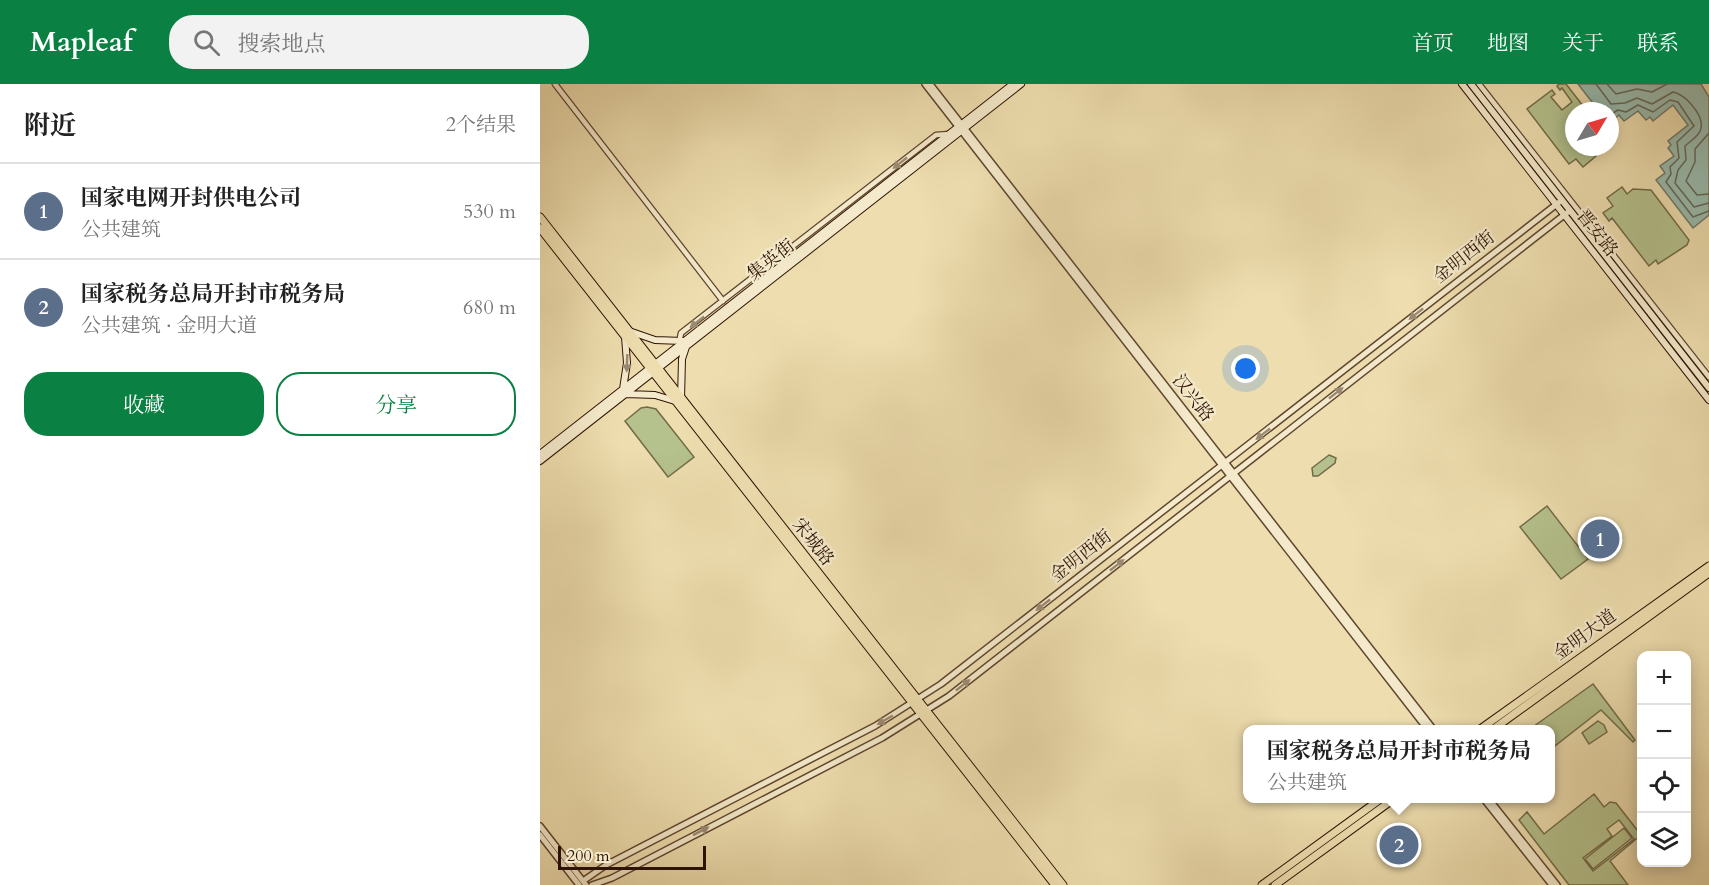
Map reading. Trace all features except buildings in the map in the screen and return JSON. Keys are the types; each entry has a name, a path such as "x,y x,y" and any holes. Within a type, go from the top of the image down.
{"main road":[{"name":"集英街","path":"540,461 683,343 949,134 961,127 1012,84"},
{"name":"集英街","path":"683,343 961,127 1021,84"},
{"name":"晋安路","path":"1462,84 1559,202"},
{"name":"晋安路","path":"1471,84 1709,400"},
{"name":"晋安路","path":"1567,213 1709,388"},
{"name":"宋城路","path":"540,217 627,334"},
{"name":"宋城路","path":"540,228 627,334 915,701 1063,885"},
{"path":"627,334 683,343 678,400 624,392 627,334"},
{"name":"集英街","path":"540,454 624,392"},
{"name":"金明大道","path":"1485,725 1709,566"},
{"name":"金明大道","path":"1498,725 1709,573"},
{"name":"宋城路","path":"924,712 1055,885"},
{"path":"1262,885 1375,803"},
{"path":"1275,885 1388,803"}],"street":[{"path":"555,84 723,301"},
{"name":"汉兴路","path":"925,84 1224,464 1425,725"},
{"name":"汉兴路","path":"930,84 961,127"},
{"path":"1479,84 1709,378"},
{"path":"683,343 681,333 936,135 949,134"},
{"name":"金明西街","path":"583,884 606,865 875,726 941,684 1559,202"},
{"name":"金明西街","path":"592,885 612,878 851,754 924,712 1567,213"},
{"name":"汉兴路","path":"1232,475 1431,725"},
{"path":"1487,803 1552,885"},
{"path":"1492,803 1557,885"},
{"path":"540,826 583,884"},
{"path":"540,835 583,884"}],"green space":[{"path":"1566,84 1580,102 1572,102 1562,88 1560,90 1557,86"},
{"path":"1552,90 1555,94 1551,97 1562,110 1565,108 1565,156 1596,156 1583,167 1576,159 1569,164 1527,109"},
{"path":"1622,187 1627,194 1633,189 1651,190 1689,240 1687,245 1658,264 1656,260 1649,266 1612,218 1609,221 1603,213 1613,206 1607,198"},
{"path":"641,408 656,409 694,457 668,477 625,421"},
{"path":"1329,455 1336,458 1335,463 1318,476 1313,476 1312,468"},
{"path":"1547,506 1588,559 1561,579 1520,527"},
{"path":"1609,521 1622,538 1601,556 1587,539"},
{"path":"1593,684 1635,740 1633,742 1601,710 1555,746 1555,725 1536,725"},
{"path":"1598,721 1604,725 1607,732 1589,744 1582,733"},
{"path":"1594,794 1604,807 1610,802 1616,803 1637,830 1637,838 1610,861 1628,885 1569,885 1519,820 1527,812 1544,834","holes":["1619,820 1634,839 1593,871 1583,858 1612,836 1607,829"]},
{"path":"1624,828 1632,838 1593,869 1585,859"}],"water":[{"path":"1578,84 1701,84 1709,97 1709,215 1693,228 1656,180 1665,173 1660,166 1674,156 1668,148 1671,145 1668,141 1688,125 1673,105 1653,121 1650,117 1646,120 1638,111 1624,121 1619,115 1619,102 1592,102"}],"place":[{"name":"国家电网开封供电公司","path":"1600,539"},
{"name":"国家税务总局开封市税务局","path":"1399,845"}]}
